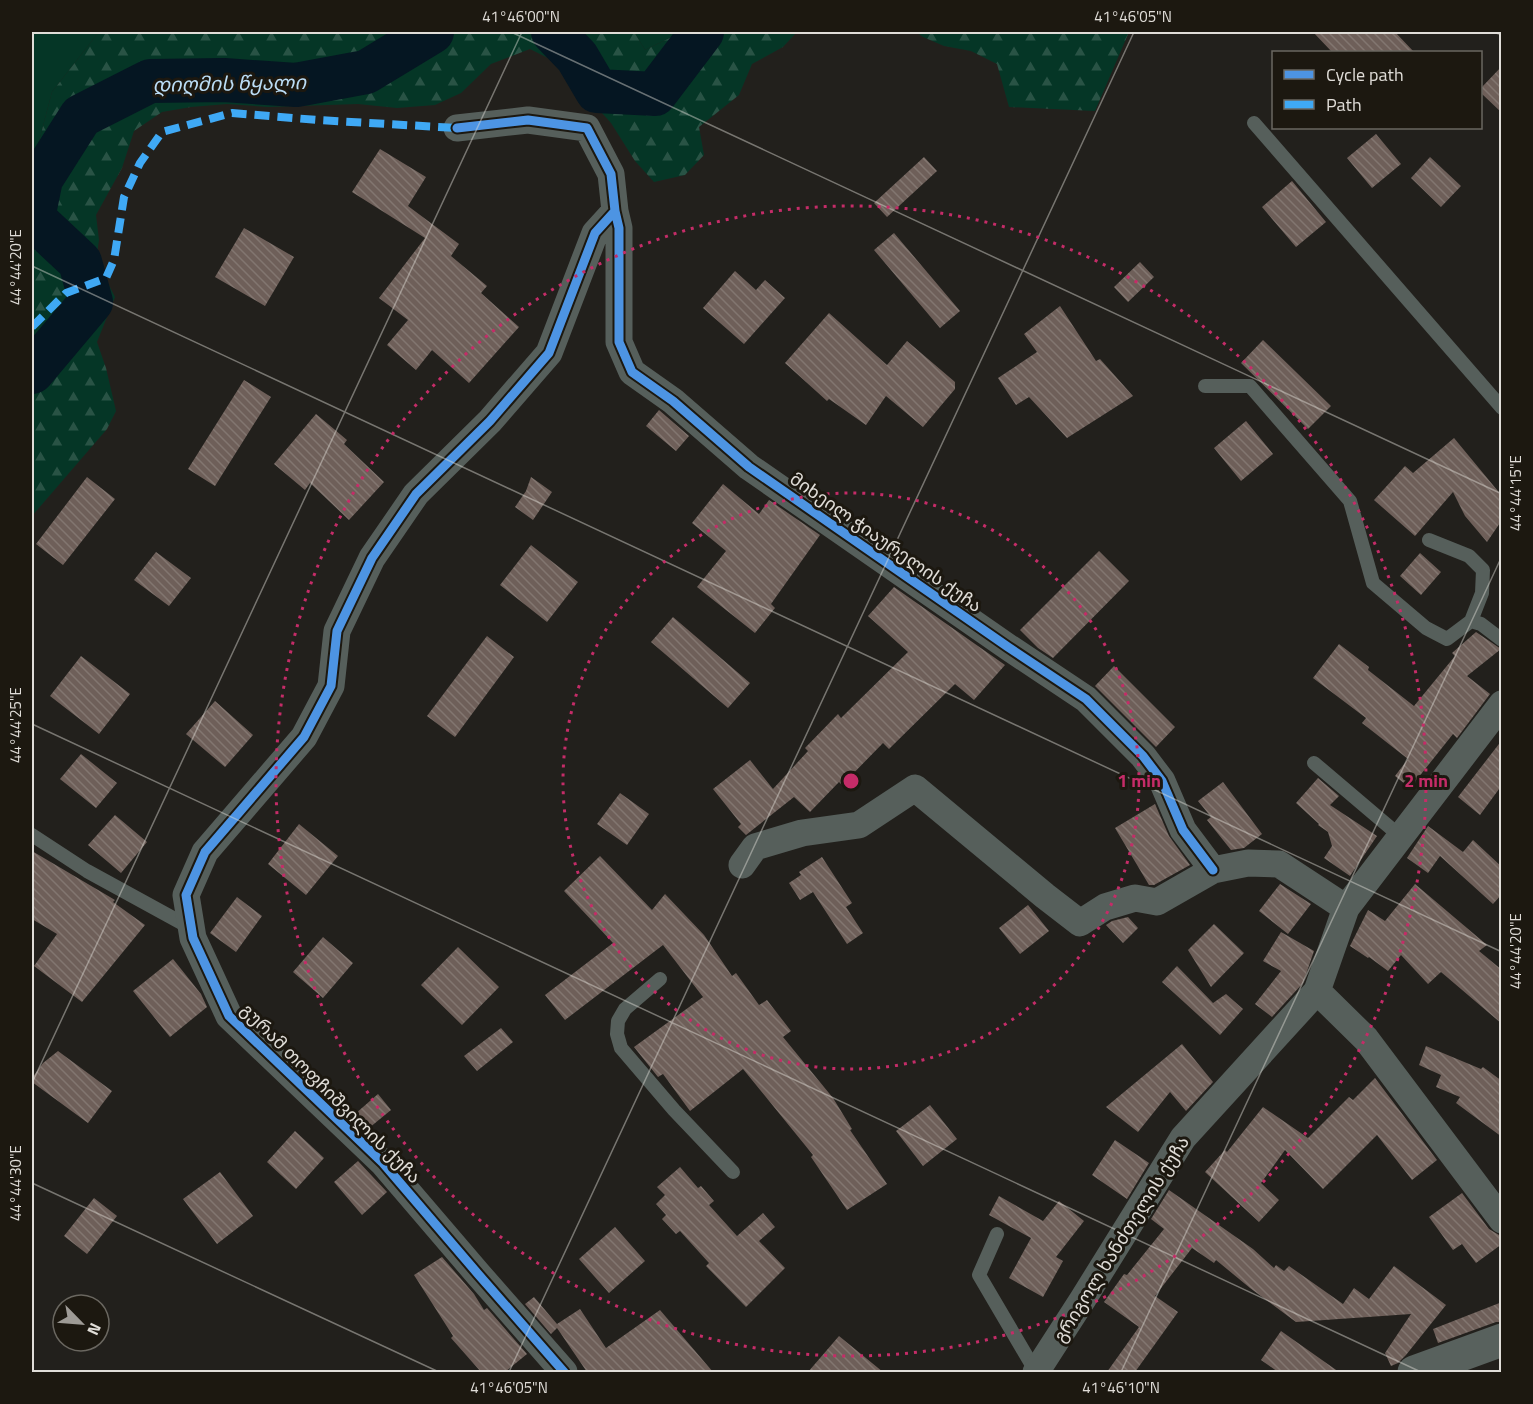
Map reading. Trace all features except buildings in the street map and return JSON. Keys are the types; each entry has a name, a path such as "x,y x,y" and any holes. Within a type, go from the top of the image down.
{"street":[{"path":"457,128 528,120 587,128 611,174 615,211"},
{"name":"მიხეილ ჭიაურელის ქუჩა","path":"615,211 619,228 618,342 632,372 674,401 749,467 1086,699 1143,756 1162,781 1183,830 1213,870"},
{"name":"გურამ თოფჩიშვილის ქუჩა","path":"564,1372 383,1163 229,1016 193,938 186,896 205,852 304,737 331,686 337,631 372,558 416,494 490,421 549,353 595,233 615,211"},
{"name":"გრიგოლ ხანძთელის ქუჩა","path":"1036,1372 1183,1138 1317,991 1346,908 1499,712"},
{"path":"742,865 755,847 802,833 859,825 915,788 1080,923 1105,907 1135,898 1156,902 1213,870 1248,863 1279,864 1346,908"},
{"path":"1317,991 1366,1039 1502,1220"},
{"path":"1414,1372 1502,1340"}],"lane":[{"path":"1254,123 1502,408"},
{"path":"1205,386 1250,386 1350,501 1373,583 1426,628 1448,639 1471,621 1482,592 1484,570 1469,556 1429,540"},
{"path":"1471,621 1481,624 1502,640"},
{"path":"1314,763 1400,836"},
{"path":"32,835 87,871 191,928"},
{"path":"660,979 625,1009 618,1021 617,1034 621,1048 674,1110 733,1172"},
{"path":"997,1234 979,1275 1036,1372"}],"green space":[{"path":"32,32 99,32 52,92 32,168"},
{"path":"99,32 243,34 255,32 634,32 645,50 679,32 797,32 783,47 752,64 739,95 699,127 704,155 685,175 654,182 635,161 611,123 556,62 530,49 491,64 461,93 435,105 397,108 358,104 268,107 227,104 162,112 134,131 122,168 96,215 99,240 96,260 115,297 97,342 116,411 107,429 32,516 32,168 52,92"},
{"path":"634,32 679,32 645,50"},
{"path":"916,32 1129,32 1095,111 1009,107 997,64 971,51 944,46"}],"waterway":[{"name":"დიღმის წყალი","path":"32,372 91,302 80,262 33,218 41,179 81,116 150,81 224,80 296,85 366,72 432,32"},
{"name":"დიღმის წყალი","path":"553,32 577,57 597,91 655,94 702,32"}],"marked path":[{"path":"32,327 66,293 106,278 114,260 124,197 140,163 162,132 232,113 457,128"}],"cycle path":[{"path":"457,128 528,120 587,128 611,174 615,211 595,233 549,353 490,421 416,494 372,558 337,631 331,686 304,737 205,852 186,895 193,938 229,1016 383,1163 564,1372"},
{"path":"615,211 619,228 619,342 632,372 673,401 749,467 1086,699 1143,756 1162,781 1183,830 1213,870"}]}
